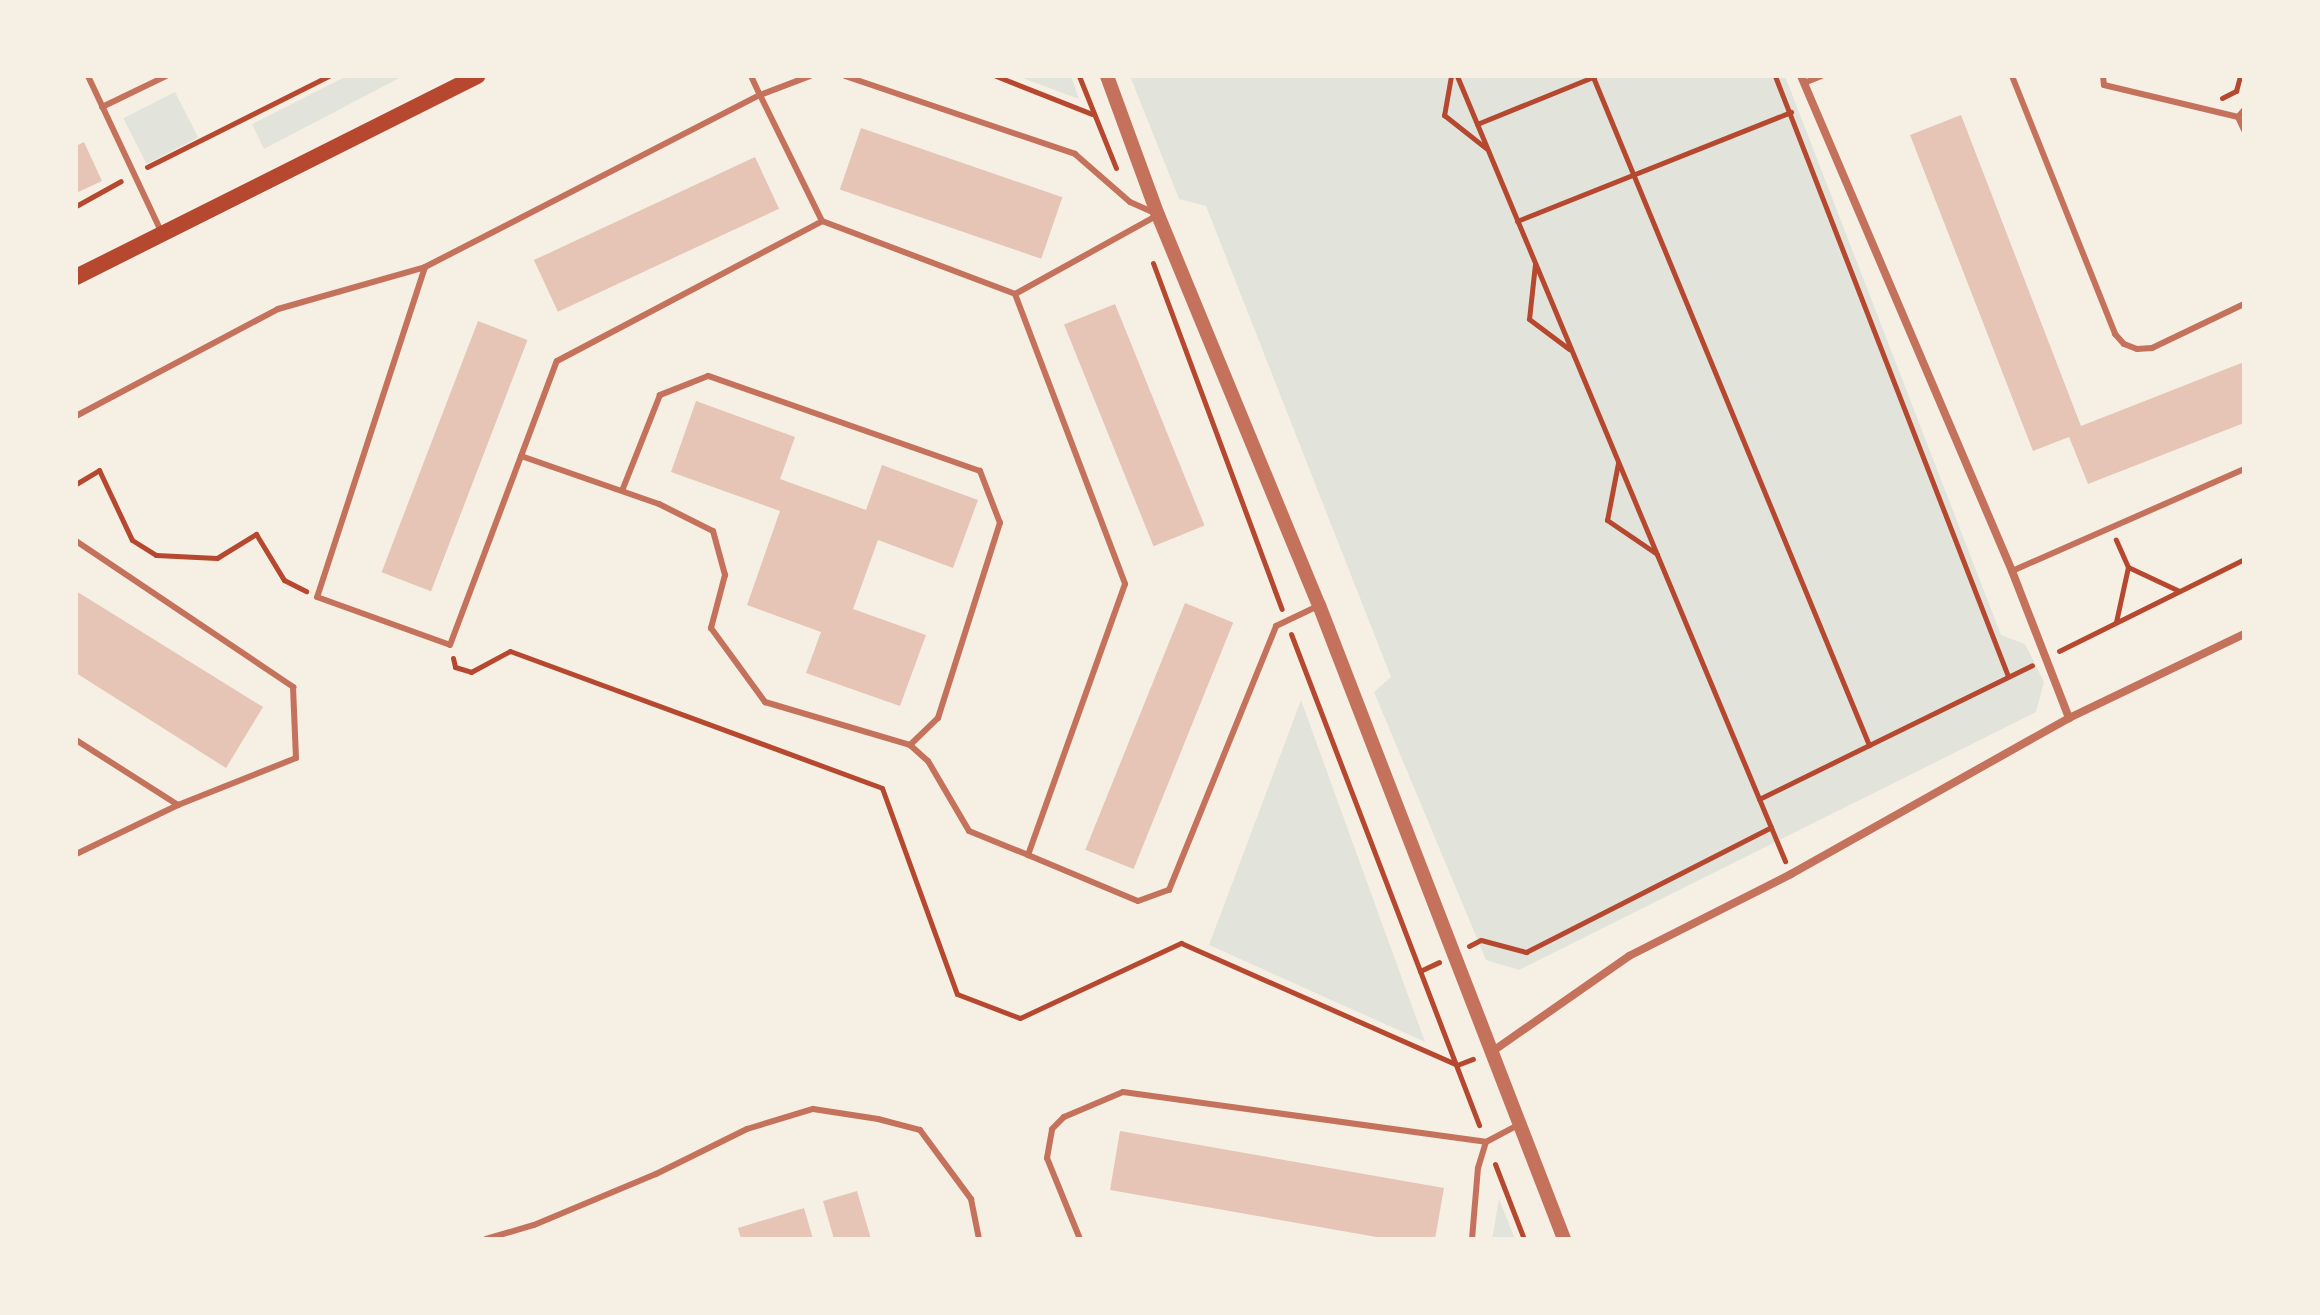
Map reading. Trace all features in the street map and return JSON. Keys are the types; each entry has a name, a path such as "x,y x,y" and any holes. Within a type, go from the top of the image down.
{"main road":[{"path":"76,277 478,76"}],"street":[{"path":"1107,76 1158,215 1319,605 1564,1239"},
{"path":"1802,79 2012,571 2069,718"},
{"path":"1493,1051 1629,956 1791,874 2069,718 2244,634"}],"lane":[{"path":"88,76 163,234"},
{"path":"102,107 166,76"},
{"path":"751,76 822,221 1015,294 1125,584 1028,855"},
{"path":"76,416 278,309 425,267 760,95 810,76"},
{"path":"845,76 1075,154 1130,202 1158,215"},
{"path":"1802,79 1821,76"},
{"path":"2012,76 2115,334 2124,344 2137,349 2152,348 2244,304"},
{"path":"2103,76 2104,85 2238,117"},
{"path":"2238,117 2244,110"},
{"path":"2238,117 2244,130"},
{"path":"1015,294 1138,223 1158,215"},
{"path":"425,267 317,597 450,645 557,361 822,221"},
{"path":"622,491 660,395 708,376 980,471 1000,523 938,718 910,745"},
{"path":"521,456 659,504 713,531 725,575 711,628 765,702 910,745 928,761 969,831 1138,901 1169,890 1276,626 1319,605"},
{"path":"2012,571 2244,469"},
{"path":"76,541 293,687 296,758 178,805 76,854"},
{"path":"76,740 178,805"},
{"path":"1080,1239 1047,1158 1052,1129 1064,1117 1123,1092 1486,1142 1518,1125"},
{"path":"486,1239 534,1225 656,1174 747,1129 813,1109 878,1119 920,1130 971,1199 979,1239"},
{"path":"1472,1239 1478,1168 1486,1142"}],"path":[{"path":"76,206 329,76"},
{"path":"996,76 1094,115"},
{"path":"1079,76 1130,202"},
{"path":"1454,76 1477,124 1791,874"},
{"path":"1454,76 1444,115 1487,149"},
{"path":"1477,124 1594,76 1631,176 1869,745"},
{"path":"1775,76 2008,676"},
{"path":"1517,221 1813,104"},
{"path":"1138,223 1287,621 1305,678 1524,1239"},
{"path":"1535,263 1529,319 1572,351"},
{"path":"1618,462 1607,520 1657,555"},
{"path":"76,484 99,470 132,540 156,555 217,558 256,534 284,580 317,597"},
{"path":"2111,527 2128,567 2116,623"},
{"path":"1759,799 2244,559"},
{"path":"2128,567 2179,591"},
{"path":"450,645 455,667 471,672 510,651 882,788 957,994 1020,1018 1181,943 1457,1065 1493,1051"},
{"path":"1420,971 1481,940 1526,952 1771,827"}],"shaded area":[{"path":"347,76 403,76 264,149 252,124"},
{"path":"1017,76 1071,76 1079,99"},
{"path":"1130,76 1785,76 2001,635 2025,644 2044,682 2036,712 1519,970 1486,960 1374,692 1391,677 1206,206 1179,199"},
{"path":"175,92 198,137 146,164 123,118"},
{"path":"1301,700 1425,1042 1209,945"},
{"path":"1499,1199 1515,1239 1492,1239"}],"building":[{"path":"1961,115 2081,426 2244,362 2244,423 2088,484 2069,437 2033,451 1910,135"},
{"path":"861,128 1062,197 1041,259 840,189"},
{"path":"84,142 102,181 76,193 76,146"},
{"path":"755,157 779,209 558,312 534,260"},
{"path":"1115,304 1205,526 1154,546 1064,325"},
{"path":"478,321 527,340 431,591 382,572"},
{"path":"696,401 795,437 780,479 866,510 882,465 978,500 953,568 878,540 853,609 926,635 900,706 806,673 821,632 747,605 780,511 671,472"},
{"path":"76,591 263,707 226,768 76,673"},
{"path":"1185,603 1233,622 1134,869 1085,850"},
{"path":"1120,1131 1444,1188 1435,1239 1388,1239 1110,1190"},
{"path":"857,1191 871,1239 834,1239 823,1201"},
{"path":"804,1208 813,1239 741,1239 738,1228"}]}
